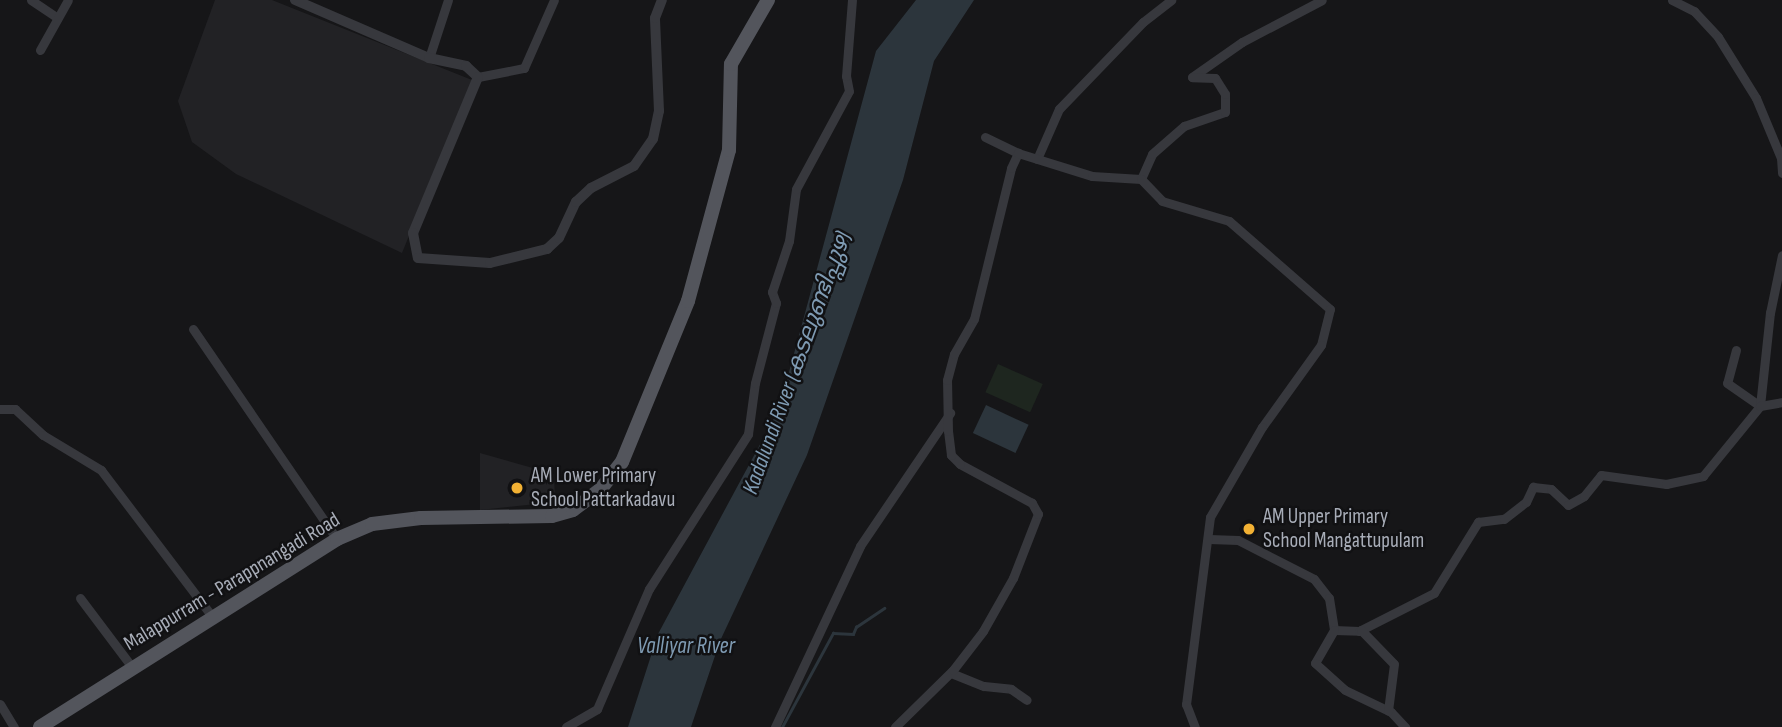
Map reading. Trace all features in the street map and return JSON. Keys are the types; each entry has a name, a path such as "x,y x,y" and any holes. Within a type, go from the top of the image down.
{"main road":[{"name":"Malappurram - Parappnangadi Road","path":"40,727 211,615 337,539 372,524 421,518 552,516 573,510 600,490 615,472 688,301 729,150 731,64 768,0"}],"street":[{"path":"31,0 58,18"},
{"path":"40,50 68,0"},
{"path":"295,0 429,58 467,66 478,77"},
{"path":"429,58 448,0"},
{"path":"478,77 524,68 554,0"},
{"path":"478,77 413,233 418,258 490,263 547,249 559,238 576,202 590,188 634,166 653,139 659,111 656,18 662,0"},
{"path":"566,727 597,709 649,589 748,435 755,383 776,303 772,292 789,241 796,189 849,91 846,76 852,0"},
{"path":"1037,159 1059,108 1143,22 1171,0"},
{"path":"1140,179 1152,154 1184,125 1225,112 1225,94 1215,78 1192,77 1242,43 1322,0"},
{"path":"1672,0 1694,11 1718,37 1756,98 1781,158 1782,173"},
{"path":"985,138 1018,153 1092,176 1140,179 1162,201 1229,221 1330,309 1321,345 1233,472 1210,517 1186,704 1195,727"},
{"path":"895,727 951,673 983,631 1013,578 1038,514 1032,503 960,464 951,455 947,380 954,354 974,319 1008,177 1018,153"},
{"path":"1405,727 1388,711 1345,690 1315,663 1323,643 1334,630 1361,629 1434,593 1478,522 1504,519 1525,502 1533,487 1551,489 1568,505 1584,496 1601,475 1666,484 1703,475 1760,406 1770,313 1782,255"},
{"path":"193,329 337,539"},
{"path":"1735,350 1727,383 1760,406 1782,402"},
{"path":"0,409 15,409 43,435 101,470 211,615"},
{"path":"775,727 860,547 902,477 922,456 932,433 950,413"},
{"path":"1209,539 1238,540 1314,579 1329,598 1334,630"},
{"path":"80,598 132,667"},
{"path":"1361,629 1394,664 1388,711"},
{"path":"951,673 985,686 1011,689 1027,701"},
{"path":"0,704 14,727"}],"shaded area":[{"path":"215,0 272,0 472,80 402,253 236,174 192,142 178,101"},
{"path":"998,364 1043,384 1030,412 985,392"},
{"name":"AM Lower Primary School Pattarkadavu","path":"480,453 554,474 555,502 480,510"}],"water":[{"name":"Valliyar River","path":"916,0 974,0 934,61 903,180 807,455 720,641 691,727 628,727 658,634 779,409 876,51"},
{"path":"986,405 1029,425 1015,453 973,433"}],"waterway":[{"path":"782,727 833,633 853,634 856,627 884,608"}],"place":[{"name":"AM Lower Primary School Pattarkadavu","path":"517,488"},
{"name":"AM Upper Primary School Mangattupulam","path":"1249,529"}],"water label":[{"name":"Kadalundi River (കടലുണ്ടിപ്പുഴ)","path":"797,363"}]}
